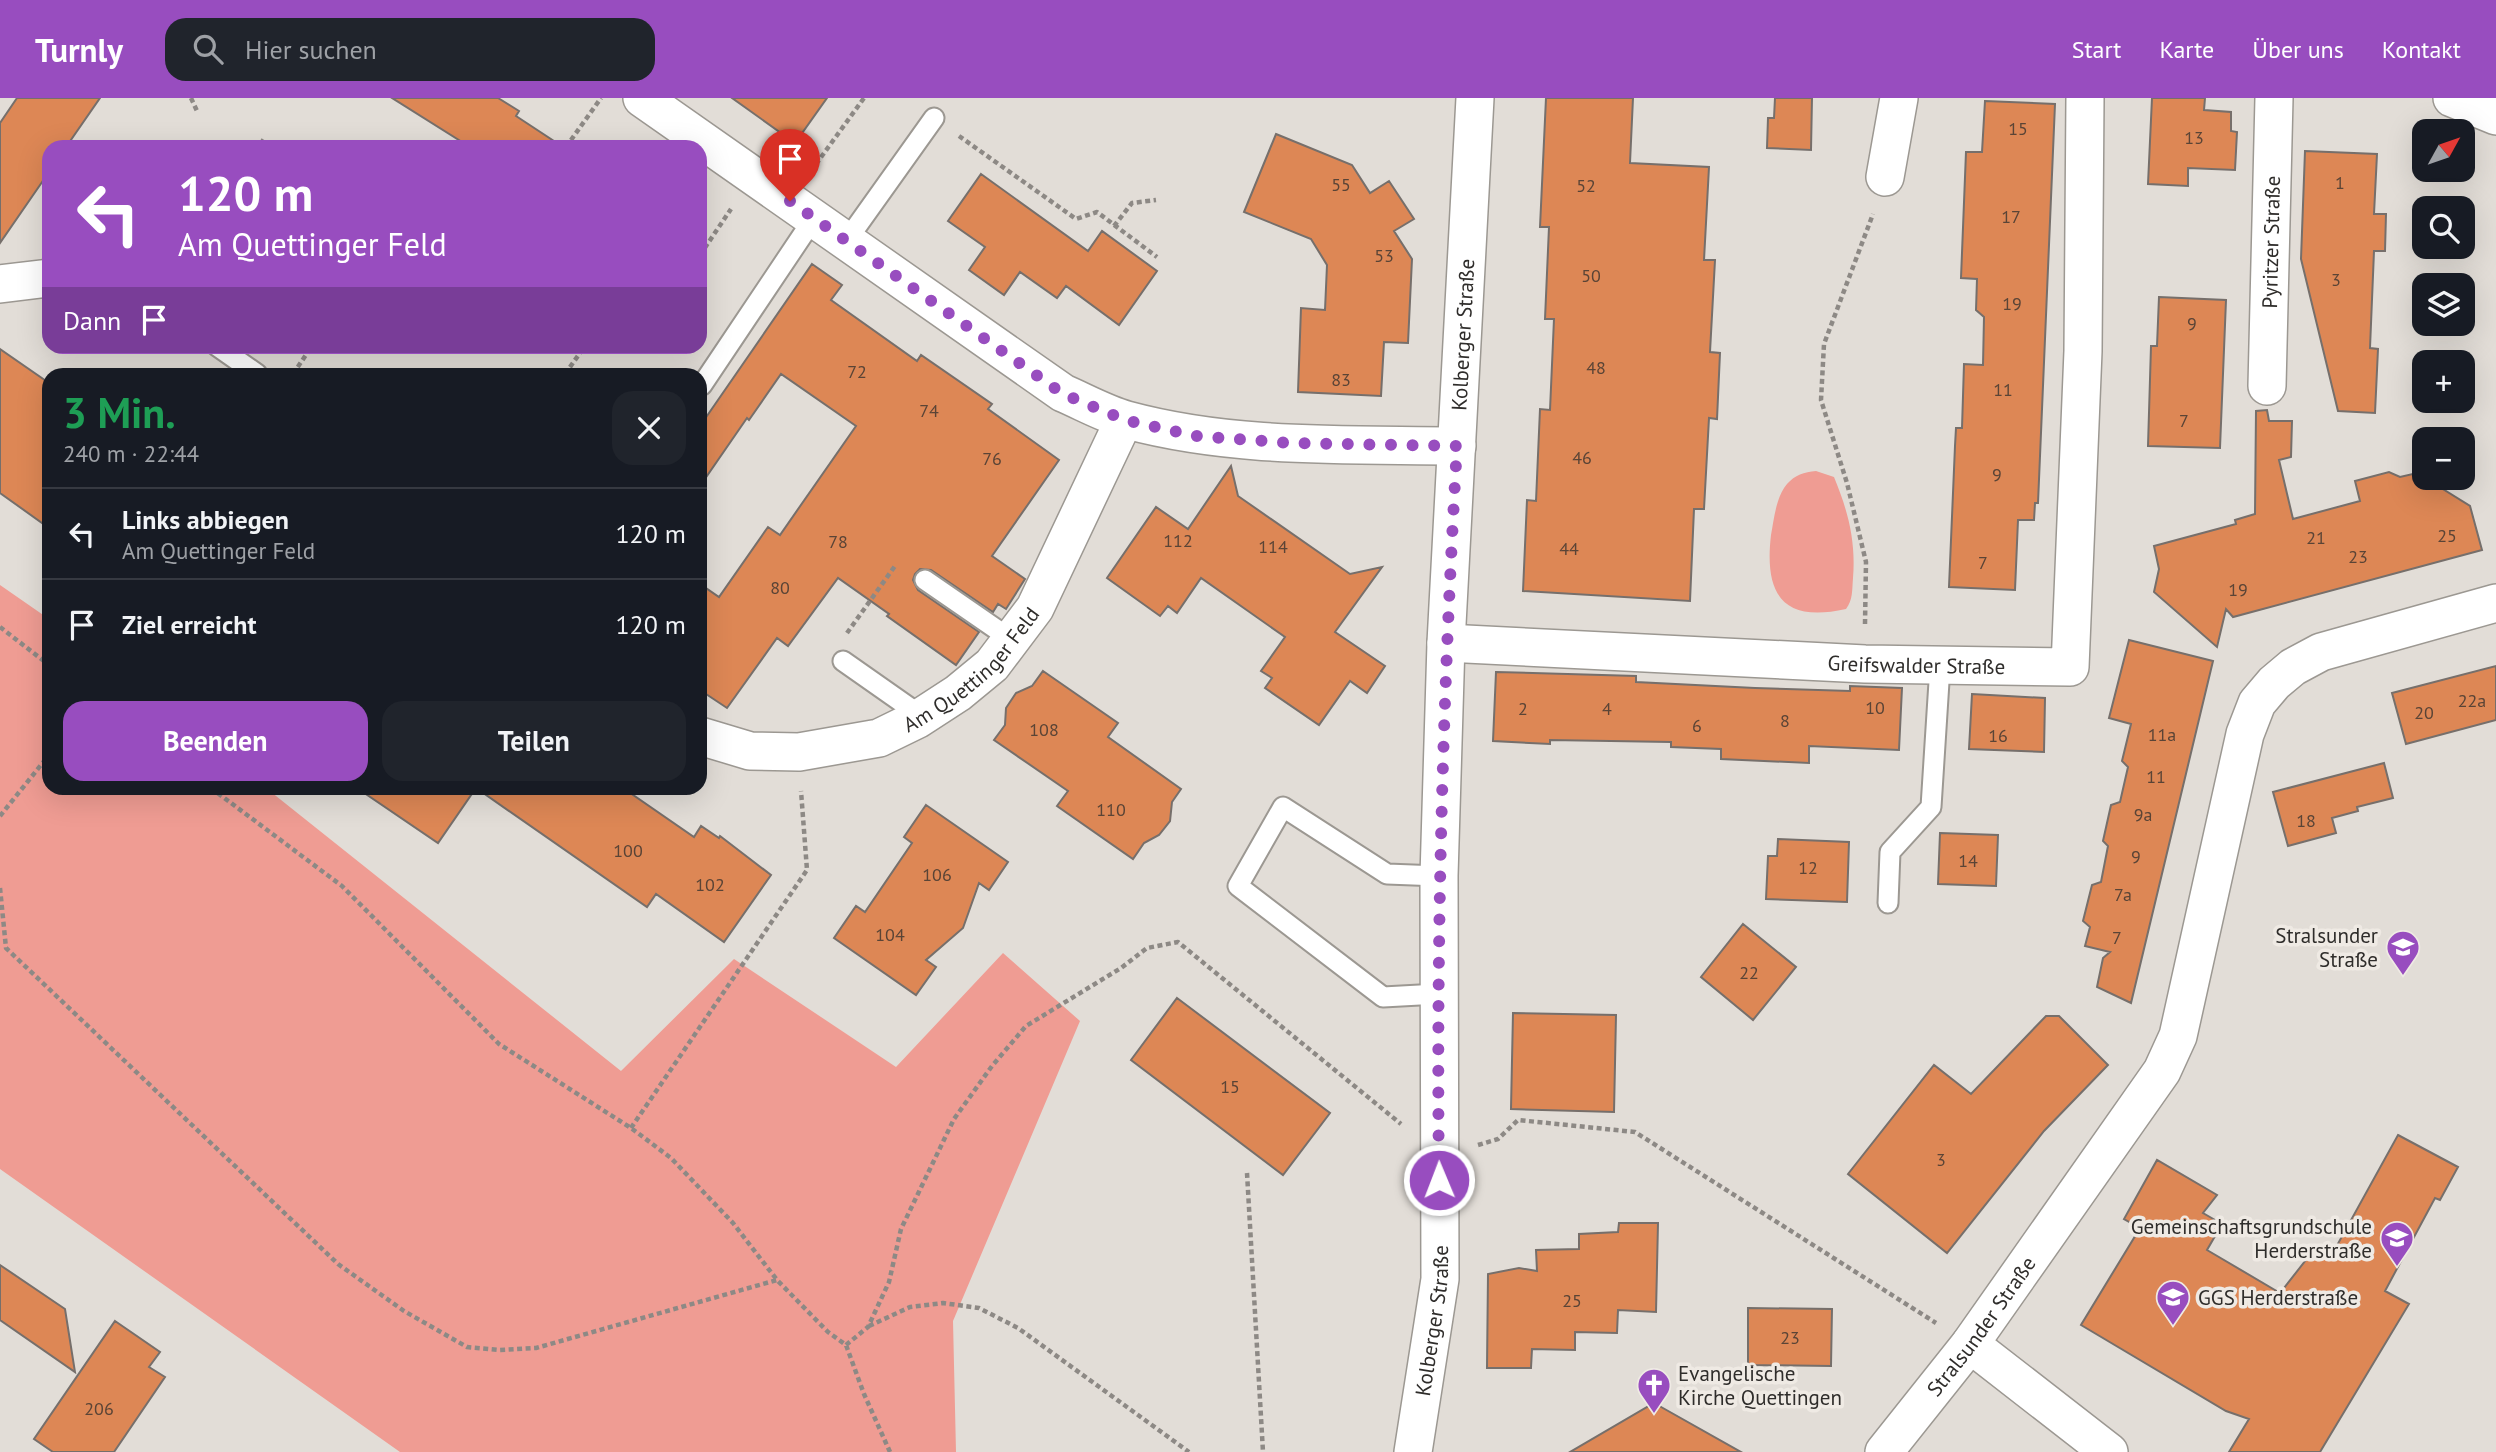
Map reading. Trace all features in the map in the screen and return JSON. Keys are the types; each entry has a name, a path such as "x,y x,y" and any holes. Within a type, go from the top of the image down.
{"street":[{"path":"642,98 702,140"},
{"name":"Kolberger Straße","path":"1413,1452 1440,1279 1439,876 1446,643 1475,98"},
{"path":"1885,177 1899,98"},
{"name":"Greifswalder Straße","path":"1446,643 1865,664 2070,667 2083,351 2085,98"},
{"name":"Pyritzer Straße","path":"2267,386 2274,98"},
{"path":"2452,98 2496,116"},
{"path":"707,143 1063,394 1125,420 1196,436 1291,443 1457,446"},
{"path":"0,284 42,279"},
{"name":"Am Quettinger Feld","path":"707,738 750,751 799,752 879,738 918,719 958,693 984,672 1035,608 1125,420"},
{"name":"Stralsunder Straße","path":"1885,1452 1970,1344 2162,1071 2178,1036 2245,734 2257,703 2274,683 2293,667 2320,652 2496,603"},
{"path":"1970,1344 2109,1452"}],"lane":[{"path":"847,240 934,118"},
{"path":"707,376 802,210"},
{"path":"228,354 248,368"},
{"path":"925,580 1012,640"},
{"path":"843,661 910,708 918,719"},
{"path":"1888,903 1890,852 1931,807 1940,666"},
{"path":"1438,994 1383,997 1238,886 1283,807 1387,874 1439,876"}],"path":[{"path":"191,98 197,111"},
{"path":"571,140 601,98"},
{"path":"802,210 864,98"},
{"path":"934,118 1076,219 1097,212 1157,257"},
{"path":"707,245 754,176"},
{"path":"1865,664 1866,562 1847,483 1821,400 1824,344 1885,177"},
{"path":"1114,226 1132,203 1156,200"},
{"path":"843,661 834,651 896,565 925,580"},
{"path":"0,626 42,659"},
{"path":"631,1128 807,870 799,752"},
{"path":"0,816 42,764"},
{"path":"220,795 342,886 499,1044 631,1128 671,1158 733,1223 778,1280 828,1332 846,1345 863,1394 890,1452"},
{"path":"0,888 6,948"},
{"path":"868,1327 889,1282 901,1229 907,1216 954,1119 992,1066 1026,1026 1121,968 1147,948 1178,942 1439,1155 1498,1139 1518,1120 1635,1132 1970,1344"},
{"path":"0,944 338,1264 404,1311 467,1346 500,1350 536,1348 778,1280"},
{"path":"1247,1173 1262,1452"},
{"path":"846,1345 868,1327 910,1307 943,1303 979,1308 1018,1328 1189,1452"}],"shaded area":[{"path":"1816,471 1834,477 1847,514 1854,564 1851,598 1846,609 1807,612 1793,608 1782,600 1775,588 1771,574 1771,535 1774,515 1783,489 1797,476"},
{"path":"0,585 42,614 42,795 275,795 621,1071 734,959 896,1067 1003,953 1080,1021 953,1321 956,1452 400,1452 0,1169"}],"building":[{"path":"17,98 100,98 71,140 42,140 42,182 0,243 0,123"},
{"path":"392,98 498,98 519,111 516,116 552,140 459,140"},
{"path":"732,98 827,98 795,143"},
{"path":"1546,98 1633,98 1630,163 1709,167 1704,260 1715,260 1710,352 1720,353 1717,419 1709,418 1704,509 1694,509 1690,601 1523,591 1527,500 1536,501 1540,409 1550,410 1554,319 1545,319 1549,227 1540,227"},
{"path":"1775,98 1812,98 1811,150 1767,148 1768,118 1774,118"},
{"path":"2152,98 2205,98 2204,110 2231,112 2231,131 2237,132 2235,170 2188,168 2188,186 2148,184"},
{"path":"1985,101 2055,104 2038,503 2035,503 2034,520 2018,520 2015,590 1949,587 1956,428 1962,428 1964,364 1983,365 1984,317 1976,310 1977,279 1961,278 1966,152 1982,152"},
{"path":"1276,134 1352,165 1370,193 1389,181 1414,219 1394,231 1412,259 1408,343 1384,342 1381,396 1298,392 1301,308 1325,310 1327,265 1311,239 1244,212"},
{"path":"2305,151 2377,154 2374,214 2386,214 2385,251 2374,251 2370,348 2378,349 2375,413 2338,411 2301,259"},
{"path":"981,174 1088,251 1102,231 1157,271 1119,325 1066,286 1057,298 1020,272 1004,295 969,270 985,247 948,221"},
{"path":"812,264 842,285 831,300 917,361 921,355 992,404 988,409 1059,460 992,556 1025,579 1006,609 998,604 993,612 931,570 920,569 915,574 913,580 918,590 979,632 956,665 838,578 788,646 777,638 727,708 707,695 707,589 719,597 768,527 780,535 856,426 781,374 707,476 707,416"},
{"path":"2159,297 2226,300 2220,448 2148,446 2151,346 2157,346"},
{"path":"0,349 42,378 42,523 0,493"},
{"path":"2267,410 2269,421 2292,421 2291,457 2279,460 2293,519 2360,501 2355,481 2389,472 2400,477 2412,474 2412,490 2444,490 2470,506 2482,550 2233,617 2226,609 2217,647 2154,592 2159,569 2154,546 2236,524 2235,520 2255,514 2256,411"},
{"path":"1231,466 1238,496 1350,574 1382,567 1335,632 1385,666 1367,693 1350,681 1319,725 1265,688 1272,678 1261,671 1285,637 1201,578 1177,613 1168,606 1160,616 1107,578 1156,507 1188,529"},
{"path":"2129,640 2213,661 2131,1003 2097,987 2103,958 2110,952 2085,946 2090,927 2083,921 2092,885 2101,882 2108,846 2103,841 2111,805 2120,802 2128,767 2122,761 2131,724 2109,718"},
{"path":"2496,666 2496,720 2406,744 2392,693"},
{"path":"1043,671 1118,723 1108,737 1181,789 1172,802 1170,821 1159,835 1144,843 1133,859 1057,806 1068,791 994,740 1005,725 1006,708 1016,693 1032,686"},
{"path":"1496,672 1636,676 1636,682 1755,688 1850,691 1850,686 1902,688 1899,750 1809,746 1809,763 1721,759 1721,749 1671,747 1671,742 1550,740 1550,744 1493,741"},
{"path":"1972,694 2045,698 2044,752 1969,749"},
{"path":"2384,763 2393,798 2357,807 2358,811 2332,818 2336,833 2288,846 2273,792"},
{"path":"367,795 471,795 438,843"},
{"path":"486,795 633,795 694,837 701,826 719,838 720,836 771,875 724,942 656,894 647,907"},
{"path":"926,805 1008,862 989,890 979,883 963,928 926,960 936,967 916,995 834,938 856,906 865,912 912,843 904,837"},
{"path":"1940,833 1998,835 1996,886 1938,884"},
{"path":"1778,839 1849,842 1847,902 1766,899 1768,856 1777,856"},
{"path":"1743,924 1796,967 1753,1020 1701,977"},
{"path":"1177,998 1330,1113 1283,1175 1131,1060"},
{"path":"1513,1013 1616,1015 1614,1112 1511,1109"},
{"path":"2046,1016 2059,1016 2108,1065 2044,1131 1947,1253 1848,1174 1934,1065 1971,1094"},
{"path":"2398,1135 2458,1167 2440,1200 2435,1198 2385,1291 2409,1304 2320,1452 2229,1452 2249,1419 2226,1411 2081,1325 2140,1228 2124,1219 2157,1160 2217,1195 2203,1213 2222,1224 2207,1250 2280,1293 2313,1251 2329,1260"},
{"path":"1619,1223 1658,1223 1656,1312 1618,1310 1617,1333 1575,1332 1575,1350 1532,1349 1531,1368 1487,1368 1488,1274 1519,1268 1537,1271 1536,1250 1579,1249 1579,1234 1618,1232"},
{"path":"0,1265 65,1309 75,1372 0,1320"},
{"path":"1748,1308 1832,1309 1831,1366 1748,1365"},
{"path":"115,1321 160,1352 149,1367 165,1377 114,1452 53,1452 34,1439"},
{"name":"Evangelische Kirche Quettingen","path":"1654,1403 1741,1452 1570,1452"}],"place":[{"name":"Stralsunder Straße","path":"2403,977"},
{"name":"Gemeinschaftsgrundschule Herderstraße","path":"2397,1268"},
{"name":"GGS Herderstraße","path":"2173,1327"},
{"name":"Evangelische Kirche Quettingen","path":"1654,1415"}],"route":[{"path":"790,201 1063,394 1125,420 1196,436 1291,443 1457,446 1446,643 1439,876 1439,1180"}]}
